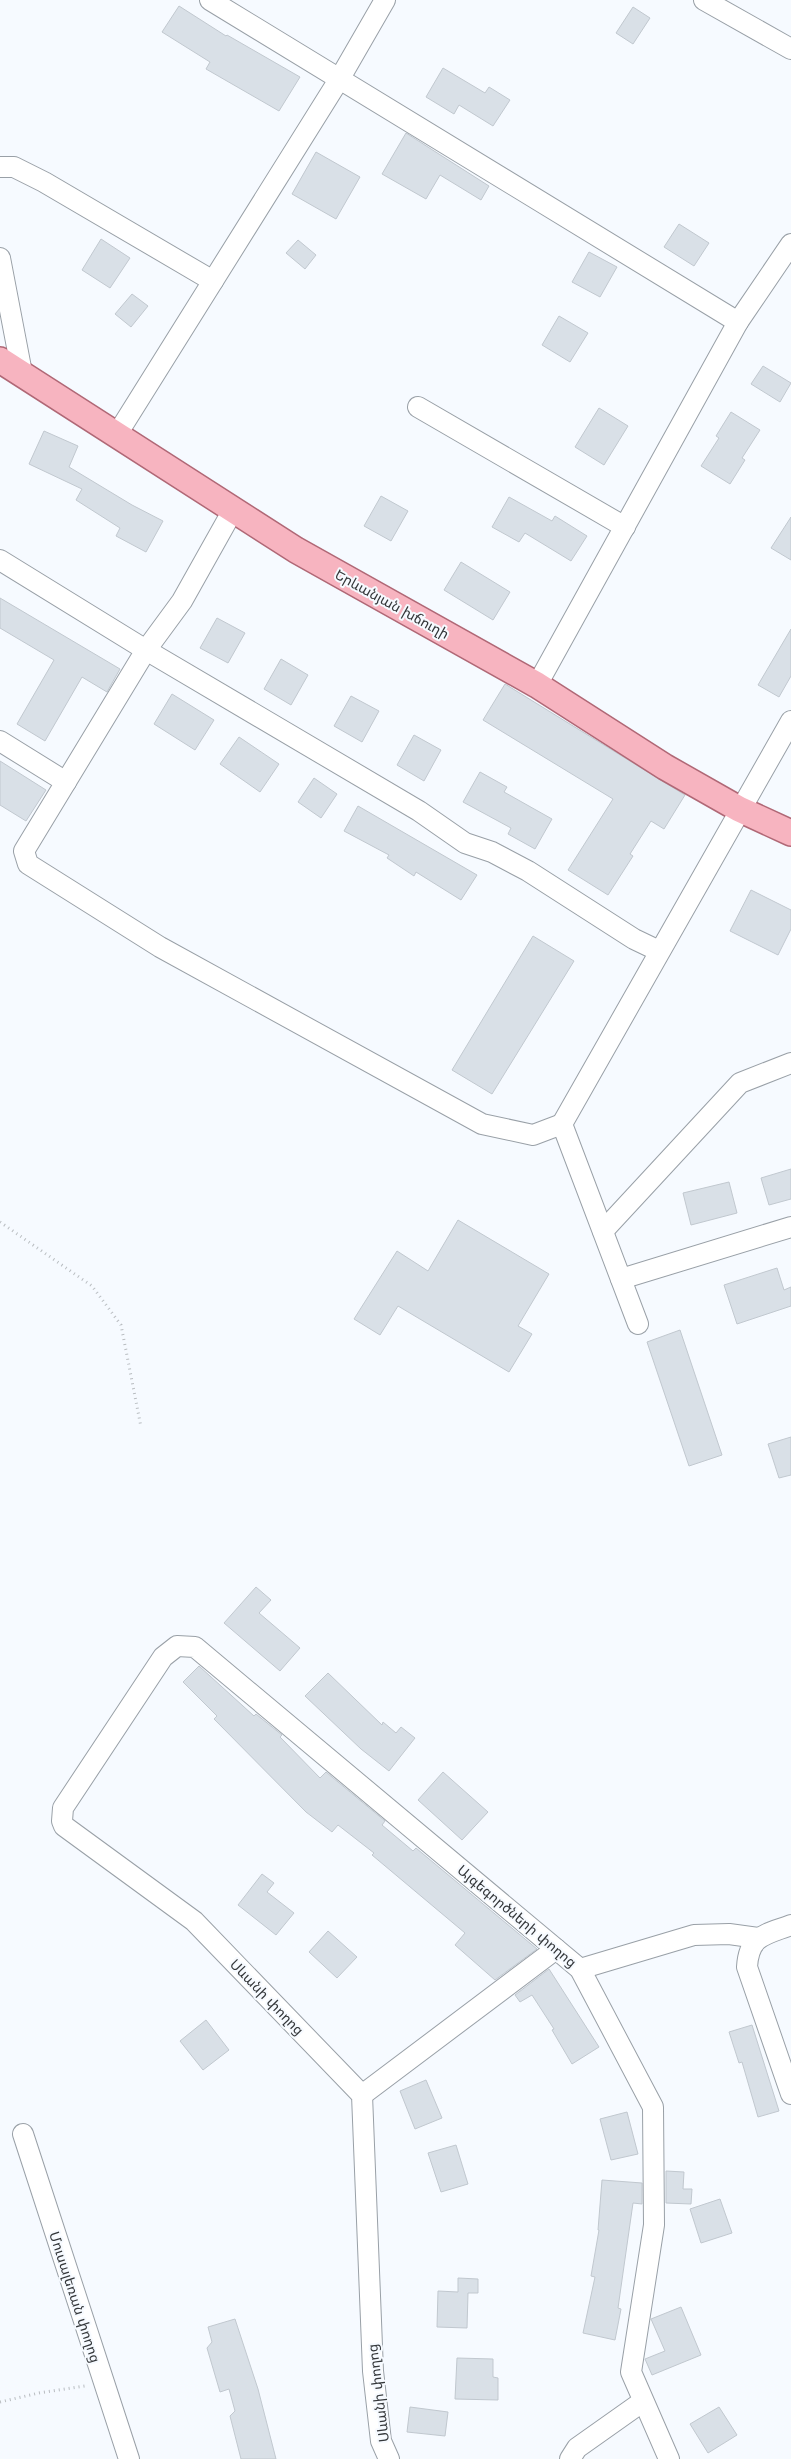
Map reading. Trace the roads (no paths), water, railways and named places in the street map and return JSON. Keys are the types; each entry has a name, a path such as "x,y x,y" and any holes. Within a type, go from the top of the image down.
{"main road":[{"name":"Երևանյան խճուղի","path":"0,360 296,550 536,685 665,767 739,809 791,833"}],"street":[{"path":"210,0 738,322"},
{"path":"116,436 340,78 385,0"},
{"path":"704,0 791,49"},
{"path":"0,167 14,167 44,182 213,281"},
{"path":"536,685 738,322 791,244"},
{"path":"0,258 22,373"},
{"path":"418,407 625,527"},
{"path":"232,510 182,601 146,650 24,851 28,864 36,872 160,947 482,1124 533,1135 562,1124 739,809 791,721"},
{"path":"0,560 146,650 431,819 465,843 492,852 528,871 634,939 659,950"},
{"path":"0,741 66,782"},
{"path":"603,1231 740,1083 791,1063"},
{"path":"562,1124 638,1324"},
{"path":"621,1279 791,1227"},
{"name":"Սևանի փողոց","path":"195,1647 178,1646 163,1657 63,1808 62,1821 64,1826 194,1921 362,2095 373,2371 382,2441 389,2459"},
{"name":"Այգեգործների փողոց","path":"195,1647 580,1969 653,2107 654,2225 631,2372 642,2402 669,2459"},
{"path":"791,1925 758,1938 751,1945 747,1967 791,2094"},
{"path":"580,1969 694,1935 729,1934 758,1938"},
{"path":"362,2095 556,1949"},
{"name":"Մուսալեռան փողոց","path":"23,2134 129,2459"},
{"path":"570,2459 577,2448 642,2402"}]}
